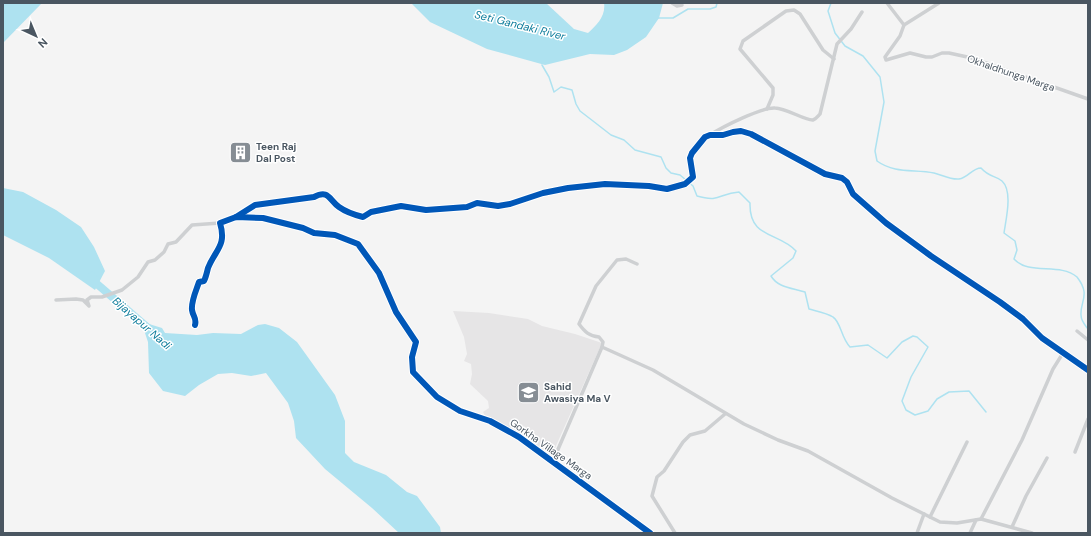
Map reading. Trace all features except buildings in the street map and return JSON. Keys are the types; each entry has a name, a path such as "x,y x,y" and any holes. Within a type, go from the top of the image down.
{"street":[{"path":"672,3 676,6 682,5"},
{"path":"887,3 904,25 939,3"},
{"path":"767,109 773,95 773,88 740,49 743,41 786,11 794,10 800,14 823,50 834,59"},
{"path":"236,217 255,205 314,197 320,194 327,195 339,207 363,217 371,212 400,206 426,210 467,207 477,203 498,206 510,204 543,193 568,188 604,184 649,186 667,189 677,187 685,184 693,177 694,172 690,162 692,153 700,142 710,135 745,117 767,109 783,109 810,119 817,118 820,114 837,44 851,29 862,12"},
{"name":"Okhaldhunga Marga","path":"904,25 900,36 885,57 886,60 910,53 926,58 942,53 949,53 972,58 1088,99"},
{"path":"710,135 741,131 751,134 820,172 842,178 847,182 853,194 886,223 931,256 1023,318 1042,338 1088,370"},
{"name":"Gorkha Village Marga","path":"56,300 76,298 83,300 89,306 87,300 90,297 102,297 115,294 138,277 148,262 160,256 168,244 176,242 192,225 220,223 236,217 263,218 303,228 314,233 335,235 358,244 379,273 396,312 416,342 412,357 414,372 428,389 449,406 490,421 519,437 650,533"},
{"path":"195,325 196,320 192,311 193,298 199,282 204,281 208,269 223,241 223,233 220,223"},
{"path":"553,461 603,342 599,337 591,336 583,330 579,324 580,319 591,301 596,286 617,260 626,259 637,264"},
{"path":"1077,331 1088,340"},
{"path":"602,347 653,370 725,414 778,440 808,451 892,498 930,517 945,523 981,519 1032,533"},
{"path":"981,519 1022,440 1053,369 1063,353"},
{"path":"675,533 652,496 657,477 664,471 690,435 705,431 725,414"},
{"path":"1075,452 1088,419"},
{"path":"930,517 967,442"},
{"path":"1012,527 1026,496 1047,458"},
{"path":"917,533 924,514"},
{"path":"970,533 976,520"}],"shaded area":[{"name":"Sahid Awasiya Ma V","path":"453,311 489,313 528,319 542,326 575,334 602,343 551,457 524,437 485,416 483,412 489,408 488,401 470,384 472,374 471,364 464,361 467,354 464,337"}],"water":[{"path":"3,3 42,3 3,43"},
{"name":"Seti Gandaki River","path":"411,3 546,3 574,29 588,33 598,23 602,16 604,12 604,3 663,3 659,18 646,37 627,50 614,55 590,54 545,65 487,49 430,22"},
{"path":"3,188 23,192 56,210 81,227 94,247 105,271 95,290 49,258 3,235"},
{"path":"149,324 162,328 165,333 197,335 213,333 241,334 258,325 265,324 279,328 297,342 335,395 345,421 345,453 354,462 386,475 407,492 417,496 440,527 441,533 399,533 372,508 325,469 296,438 294,421 288,403 266,373 251,376 232,373 218,374 199,385 185,396 163,391 149,373 148,342 144,330"}],"waterway":[{"path":"658,18 673,18 688,9 710,9 716,7 717,3"},
{"path":"831,3 828,11 835,33 845,46 863,56 880,77 884,102 875,151 877,161 891,168 934,173 956,179 965,177 978,168 981,168 990,175 1002,181 1007,191 1008,198 1004,233 1015,241 1017,250 1014,259 1028,267 1062,270 1077,277 1081,283 1084,293 1081,317 1083,323 1088,329"},
{"path":"542,65 549,77 554,92 561,87 572,90 576,104 580,111 611,135 624,140 635,150 661,157 666,168 671,173 680,175 693,186 697,196 716,198 739,192 750,203 751,215 754,223 760,229 789,245 796,251 793,258 771,276 778,283 786,287 805,292 809,309 828,314 836,319 850,347 868,345 887,358 902,342 913,336 917,337 928,347 911,377 902,401 906,410 915,415 928,411 937,399 949,392 969,391 986,412"},
{"name":"Bijayapur Nadi","path":"92,276 97,284 154,333"}],"cycle path":[{"path":"236,217 255,205 314,197 323,194 328,196 342,209 363,217 371,212 401,206 426,210 467,207 477,203 498,206 510,204 543,193 568,188 605,184 649,186 667,189 685,184 693,177 690,158 692,153 705,137 741,131 751,134 825,174 842,178 847,182 853,194 886,223 931,256 1000,302 1023,319 1042,338 1088,370"},
{"path":"195,325 192,310 193,300 199,282 204,281 208,268 221,243 222,231 220,223 236,217 263,218 303,228 314,233 335,235 358,244 379,273 396,312 416,342 412,357 413,372 437,397 460,411 490,421 519,437 650,533"}],"place":[{"name":"Teen Raj Dal Post","path":"240,152"},
{"name":"Sahid Awasiya Ma V","path":"529,392"}]}
